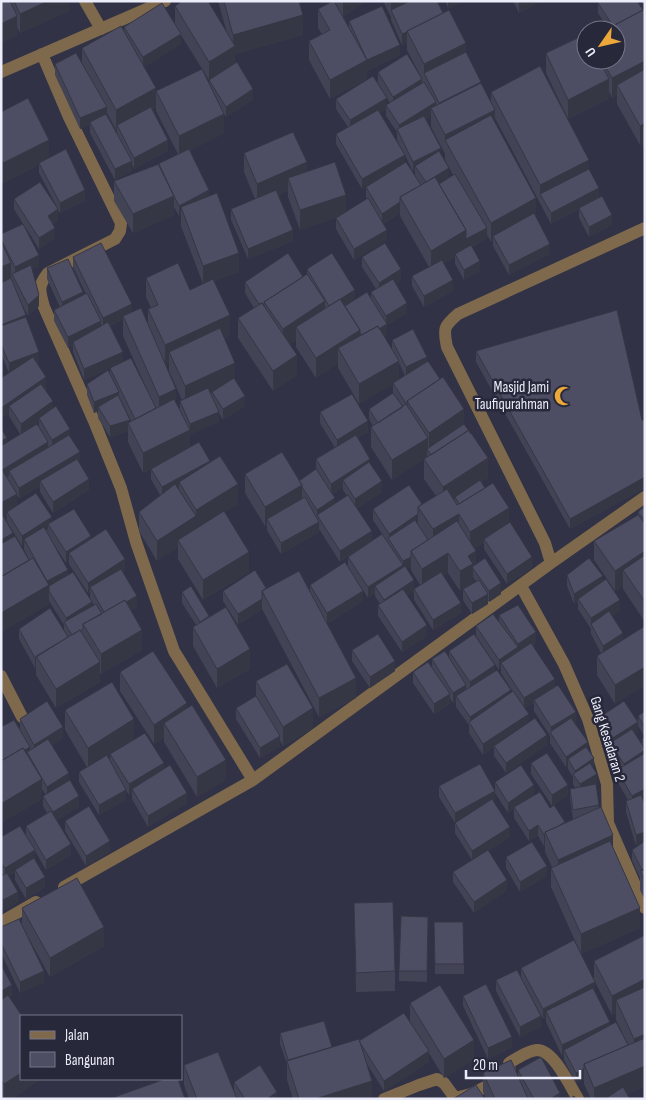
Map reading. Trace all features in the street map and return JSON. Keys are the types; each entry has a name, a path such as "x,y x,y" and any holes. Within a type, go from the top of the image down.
{"street":[{"path":"86,1 101,29"},
{"path":"1,72 164,1"},
{"path":"42,54 68,115 121,222 120,231 115,239 48,274 41,282 40,291 44,307 121,488 136,542 174,651 253,780"},
{"path":"551,563 545,542 447,347 444,332 447,323 458,314 645,228"},
{"path":"1,922 253,780 551,563 645,497"},
{"name":"Gang Kesadaran 2","path":"521,586 564,664 588,720 607,784 608,823 645,908"},
{"path":"1,676 22,717"},
{"path":"384,1099 419,1084 437,1079 444,1083 456,1098 471,1094 510,1074 509,1063 536,1050 546,1052 558,1066 578,1099"}],"building":[{"path":"1,1 10,1 17,16 1,24"},
{"path":"14,1 48,1 20,14"},
{"path":"182,1 208,1 235,46 209,62 175,6"},
{"path":"224,1 299,1 303,15 233,35"},
{"path":"333,1 367,60 330,80 309,41 330,30 318,9"},
{"path":"410,1 437,1 443,13 402,34 391,10"},
{"path":"600,1 637,1 643,10 624,20 609,20 598,3"},
{"path":"162,3 181,34 143,57 124,27"},
{"path":"382,6 400,45 367,60 349,21"},
{"path":"645,9 645,61 612,78 608,70 626,70 626,20 624,20"},
{"path":"449,10 466,43 424,64 407,31"},
{"path":"121,26 156,88 116,110 82,48"},
{"path":"576,39 576,70 604,70 609,79 568,100 546,53"},
{"path":"466,52 481,82 439,103 424,73"},
{"path":"76,53 107,107 80,118 55,64"},
{"path":"407,54 422,79 393,97 378,72"},
{"path":"237,62 253,89 226,107 209,80"},
{"path":"540,66 589,160 540,185 491,92"},
{"path":"202,69 224,114 179,136 156,91"},
{"path":"645,69 645,123 640,126 617,85"},
{"path":"373,76 387,98 350,120 336,99"},
{"path":"424,82 436,102 399,125 386,105"},
{"path":"481,83 495,110 445,135 431,108"},
{"path":"28,98 49,140 3,163 1,159 1,112"},
{"path":"151,107 168,140 134,158 117,125"},
{"path":"378,110 405,155 362,179 336,134"},
{"path":"106,114 132,161 115,169 90,122"},
{"path":"491,115 536,198 491,223 445,140"},
{"path":"424,116 441,148 413,162 397,129"},
{"path":"293,132 307,162 257,184 244,153"},
{"path":"66,149 85,190 60,203 39,163"},
{"path":"189,149 209,190 179,206 158,164"},
{"path":"439,151 449,168 426,182 415,166"},
{"path":"335,162 346,195 300,210 288,178"},
{"path":"406,162 421,185 400,197 400,202 382,214 366,187"},
{"path":"159,164 174,196 133,214 114,181"},
{"path":"589,169 599,188 551,213 540,194"},
{"path":"455,174 487,228 466,239 466,230 439,184"},
{"path":"435,177 466,230 431,251 400,197"},
{"path":"40,182 58,209 48,216 55,228 39,238 14,199"},
{"path":"276,190 293,230 248,249 231,209"},
{"path":"217,193 239,253 203,266 181,207"},
{"path":"602,196 612,215 589,227 579,208"},
{"path":"368,198 387,230 354,249 336,218"},
{"path":"534,213 550,244 509,265 493,236"},
{"path":"23,224 39,255 15,267 1,239 1,234"},
{"path":"1,241 11,263 1,267"},
{"path":"101,243 132,304 103,318 73,257"},
{"path":"385,243 401,269 379,283 362,257"},
{"path":"471,245 480,261 464,270 455,254"},
{"path":"288,253 303,277 264,302 264,306 262,303 259,304 245,282"},
{"path":"332,253 355,290 329,306 307,269"},
{"path":"68,259 83,292 62,302 47,268"},
{"path":"442,260 453,280 424,296 412,276"},
{"path":"178,263 190,290 213,279 230,315 165,345 148,309 158,305 146,278"},
{"path":"31,265 39,295 28,305 12,274"},
{"path":"307,274 325,301 283,329 264,302"},
{"path":"11,278 26,315 1,325 1,283"},
{"path":"393,279 407,303 386,316 371,292"},
{"path":"367,292 387,324 379,329 378,326 361,335 360,330 345,306"},
{"path":"87,293 101,321 68,337 54,310"},
{"path":"340,299 360,330 316,358 296,327"},
{"path":"262,303 297,355 273,371 238,318"},
{"path":"141,308 176,389 159,397 123,316"},
{"name":"Masjid Jami Taufiqurahman","path":"617,310 642,420 645,420 645,477 570,519 476,351"},
{"path":"26,317 39,352 9,363 1,344 1,326"},
{"path":"108,322 123,352 84,369 73,342"},
{"path":"378,326 399,361 359,384 338,348"},
{"path":"220,328 235,363 185,386 169,352"},
{"path":"413,329 427,357 406,367 392,340"},
{"path":"33,357 46,377 1,408 1,378"},
{"path":"131,358 156,408 135,419 110,368"},
{"path":"428,361 440,379 407,401 407,405 393,383"},
{"path":"108,370 119,392 94,402 87,384"},
{"path":"443,377 464,409 429,433 407,401"},
{"path":"234,378 245,396 223,409 212,392"},
{"path":"41,384 53,401 21,424 9,406"},
{"path":"208,388 219,412 190,424 180,401"},
{"path":"393,393 403,407 378,423 369,409"},
{"path":"352,394 368,421 337,440 320,412"},
{"path":"118,395 130,420 110,426 98,407"},
{"path":"174,399 190,430 143,453 128,423"},
{"path":"406,404 428,438 392,460 371,427"},
{"path":"56,406 70,429 52,440 39,418"},
{"path":"37,424 48,442 2,470 1,446"},
{"path":"464,424 468,430 431,455 427,449"},
{"path":"1,428 7,438 1,441"},
{"path":"469,430 488,458 443,487 424,459"},
{"path":"69,435 80,452 19,488 9,471"},
{"path":"356,435 370,459 331,484 316,459"},
{"path":"199,442 210,461 162,487 151,469"},
{"path":"282,452 302,485 265,507 245,474"},
{"path":"220,456 238,484 196,510 179,482"},
{"path":"77,459 89,479 53,502 40,481"},
{"path":"369,462 382,481 355,499 343,480"},
{"path":"1,468 17,494 1,503"},
{"path":"316,469 335,498 317,510 299,481"},
{"path":"480,480 485,488 459,504 455,497"},
{"path":"493,483 509,508 470,532 459,514 433,529 418,507 447,489 457,505"},
{"path":"175,484 196,516 157,541 139,512"},
{"path":"409,485 422,504 418,507 418,514 389,534 373,509"},
{"path":"36,493 52,517 22,536 7,512"},
{"path":"348,495 372,531 340,551 317,515"},
{"path":"305,497 319,522 281,543 267,519"},
{"path":"645,506 645,521 638,512"},
{"path":"74,509 91,536 66,552 48,524"},
{"path":"224,511 249,552 203,580 178,540"},
{"path":"1,515 13,533 1,540"},
{"path":"638,515 645,524 645,551 615,571 594,541"},
{"path":"415,520 428,540 411,551 411,557 403,561 388,538"},
{"path":"457,521 476,551 468,556 473,564 460,571 448,553 422,569 411,551"},
{"path":"510,522 532,557 507,574 484,539"},
{"path":"44,527 68,570 47,581 24,539"},
{"path":"106,529 125,559 88,583 69,553"},
{"path":"382,534 403,565 368,587 348,557"},
{"path":"15,536 29,560 2,576 1,544"},
{"path":"645,555 645,602 623,570"},
{"path":"33,558 49,585 1,613 1,577"},
{"path":"485,558 501,583 489,591 472,567"},
{"path":"589,558 603,576 574,594 567,575"},
{"path":"345,562 363,591 327,613 310,585"},
{"path":"405,566 414,580 384,600 375,586"},
{"path":"121,569 137,596 126,602 125,600 104,612 90,587"},
{"path":"255,570 266,588 262,591 262,599 238,614 223,591"},
{"path":"299,571 356,678 319,698 262,591"},
{"path":"73,572 92,602 66,618 49,591 49,586"},
{"path":"441,572 461,603 433,620 414,589"},
{"path":"606,579 620,600 591,618 578,599"},
{"path":"479,580 488,594 472,603 463,589"},
{"path":"191,586 209,616 200,622 182,592"},
{"path":"403,589 427,625 402,642 378,605"},
{"path":"125,600 142,630 101,654 83,624"},
{"path":"96,604 102,614 83,624 83,629 72,635 64,622"},
{"path":"518,605 536,632 518,644 499,615"},
{"path":"226,607 250,649 217,669 193,627"},
{"path":"50,608 68,637 35,658 19,629"},
{"path":"609,611 623,633 603,646 591,624"},
{"path":"493,614 518,647 499,660 476,626"},
{"path":"645,626 645,667 615,685 597,656"},
{"path":"80,630 100,662 56,689 36,656"},
{"path":"378,634 395,661 370,677 352,650"},
{"path":"474,634 495,665 470,682 449,651"},
{"path":"531,643 555,679 524,698 501,663"},
{"path":"153,651 187,703 154,725 120,672"},
{"path":"445,651 466,685 453,693 432,659"},
{"path":"428,662 450,694 434,704 413,672"},
{"path":"287,664 313,708 283,727 256,681"},
{"path":"497,670 511,690 470,717 456,696"},
{"path":"112,682 134,719 88,748 65,710"},
{"path":"558,685 576,712 551,727 534,700"},
{"path":"513,691 529,714 483,744 469,722"},
{"path":"256,696 280,736 260,748 236,708"},
{"path":"47,701 63,727 34,745 20,719"},
{"path":"624,701 638,722 611,739 597,719"},
{"path":"192,705 226,760 197,777 164,723"},
{"path":"645,711 645,727 638,716"},
{"path":"535,718 547,735 506,763 494,746"},
{"path":"571,718 588,742 566,757 550,732"},
{"path":"14,720 30,747 25,750 23,748 1,761 1,727"},
{"path":"632,729 645,750 624,764 610,743"},
{"path":"145,733 164,763 129,784 110,754"},
{"path":"48,739 69,773 47,787 27,752"},
{"path":"586,747 594,758 575,771 568,759"},
{"path":"23,748 42,779 1,804 1,761"},
{"path":"547,753 568,785 552,795 531,763"},
{"path":"645,753 645,789 632,796 617,770"},
{"path":"107,755 126,790 99,805 79,772"},
{"path":"590,763 597,774 580,784 573,774"},
{"path":"480,764 495,791 455,813 439,786"},
{"path":"170,765 187,793 148,816 132,789"},
{"path":"521,765 534,785 508,803 495,782"},
{"path":"70,780 79,796 53,812 43,796"},
{"path":"596,784 599,805 573,810 570,789"},
{"path":"540,792 550,808 554,805 565,822 545,832 544,835 538,825 529,831 514,807"},
{"path":"641,795 645,804 645,832 636,835 626,801"},
{"path":"492,799 510,827 472,851 455,823"},
{"path":"89,806 110,841 86,856 65,821"},
{"path":"601,807 613,835 558,860 545,832"},
{"path":"51,811 71,844 46,860 26,826"},
{"path":"20,826 35,850 5,868 1,863 1,837"},
{"path":"610,841 640,908 581,934 551,868"},
{"path":"645,841 645,869 642,870 632,850"},
{"path":"532,842 547,866 520,882 506,857"},
{"path":"488,850 507,880 474,902 453,872"},
{"path":"34,858 45,877 26,888 15,870"},
{"path":"645,869 645,880 640,871"},
{"path":"7,873 18,892 3,900 1,897 1,876"},
{"path":"77,878 104,927 50,958 22,908"},
{"path":"393,902 395,971 356,973 354,903"},
{"path":"401,916 428,917 427,971 399,971"},
{"path":"19,919 44,971 20,982 1,943 1,927"},
{"path":"434,922 463,922 464,964 435,964"},
{"path":"645,935 645,979 612,996 594,961"},
{"path":"574,940 595,982 543,1009 521,968"},
{"path":"1,965 12,985 1,991"},
{"path":"517,970 541,1016 520,1027 496,980"},
{"path":"486,984 512,1037 488,1048 463,996"},
{"path":"440,985 474,1040 444,1059 410,1003"},
{"path":"645,987 645,1034 634,1039 616,1000"},
{"path":"593,988 610,1022 562,1045 546,1011"},
{"path":"8,995 21,1015 20,1074 4,1084 1,1080 1,1000"},
{"path":"404,1013 429,1051 384,1081 359,1041"},
{"path":"324,1021 332,1047 288,1060 280,1033"},
{"path":"616,1022 628,1045 584,1064 584,1069 576,1073 564,1050"},
{"path":"645,1038 645,1066 594,1088 584,1064"},
{"path":"359,1039 372,1081 315,1099 299,1099 287,1061"},
{"path":"218,1052 237,1099 197,1099 184,1065"},
{"path":"541,1057 560,1093 550,1099 534,1099 518,1070"},
{"path":"511,1060 528,1099 495,1099 483,1073"},
{"path":"260,1065 277,1092 267,1099 245,1099 234,1082"},
{"path":"162,1080 178,1080 185,1099 109,1099"},
{"path":"476,1085 485,1099 453,1099"},
{"path":"623,1087 630,1099 605,1099"}],"place":[{"name":"Masjid Jami Taufiqurahman","path":"564,396"}]}
